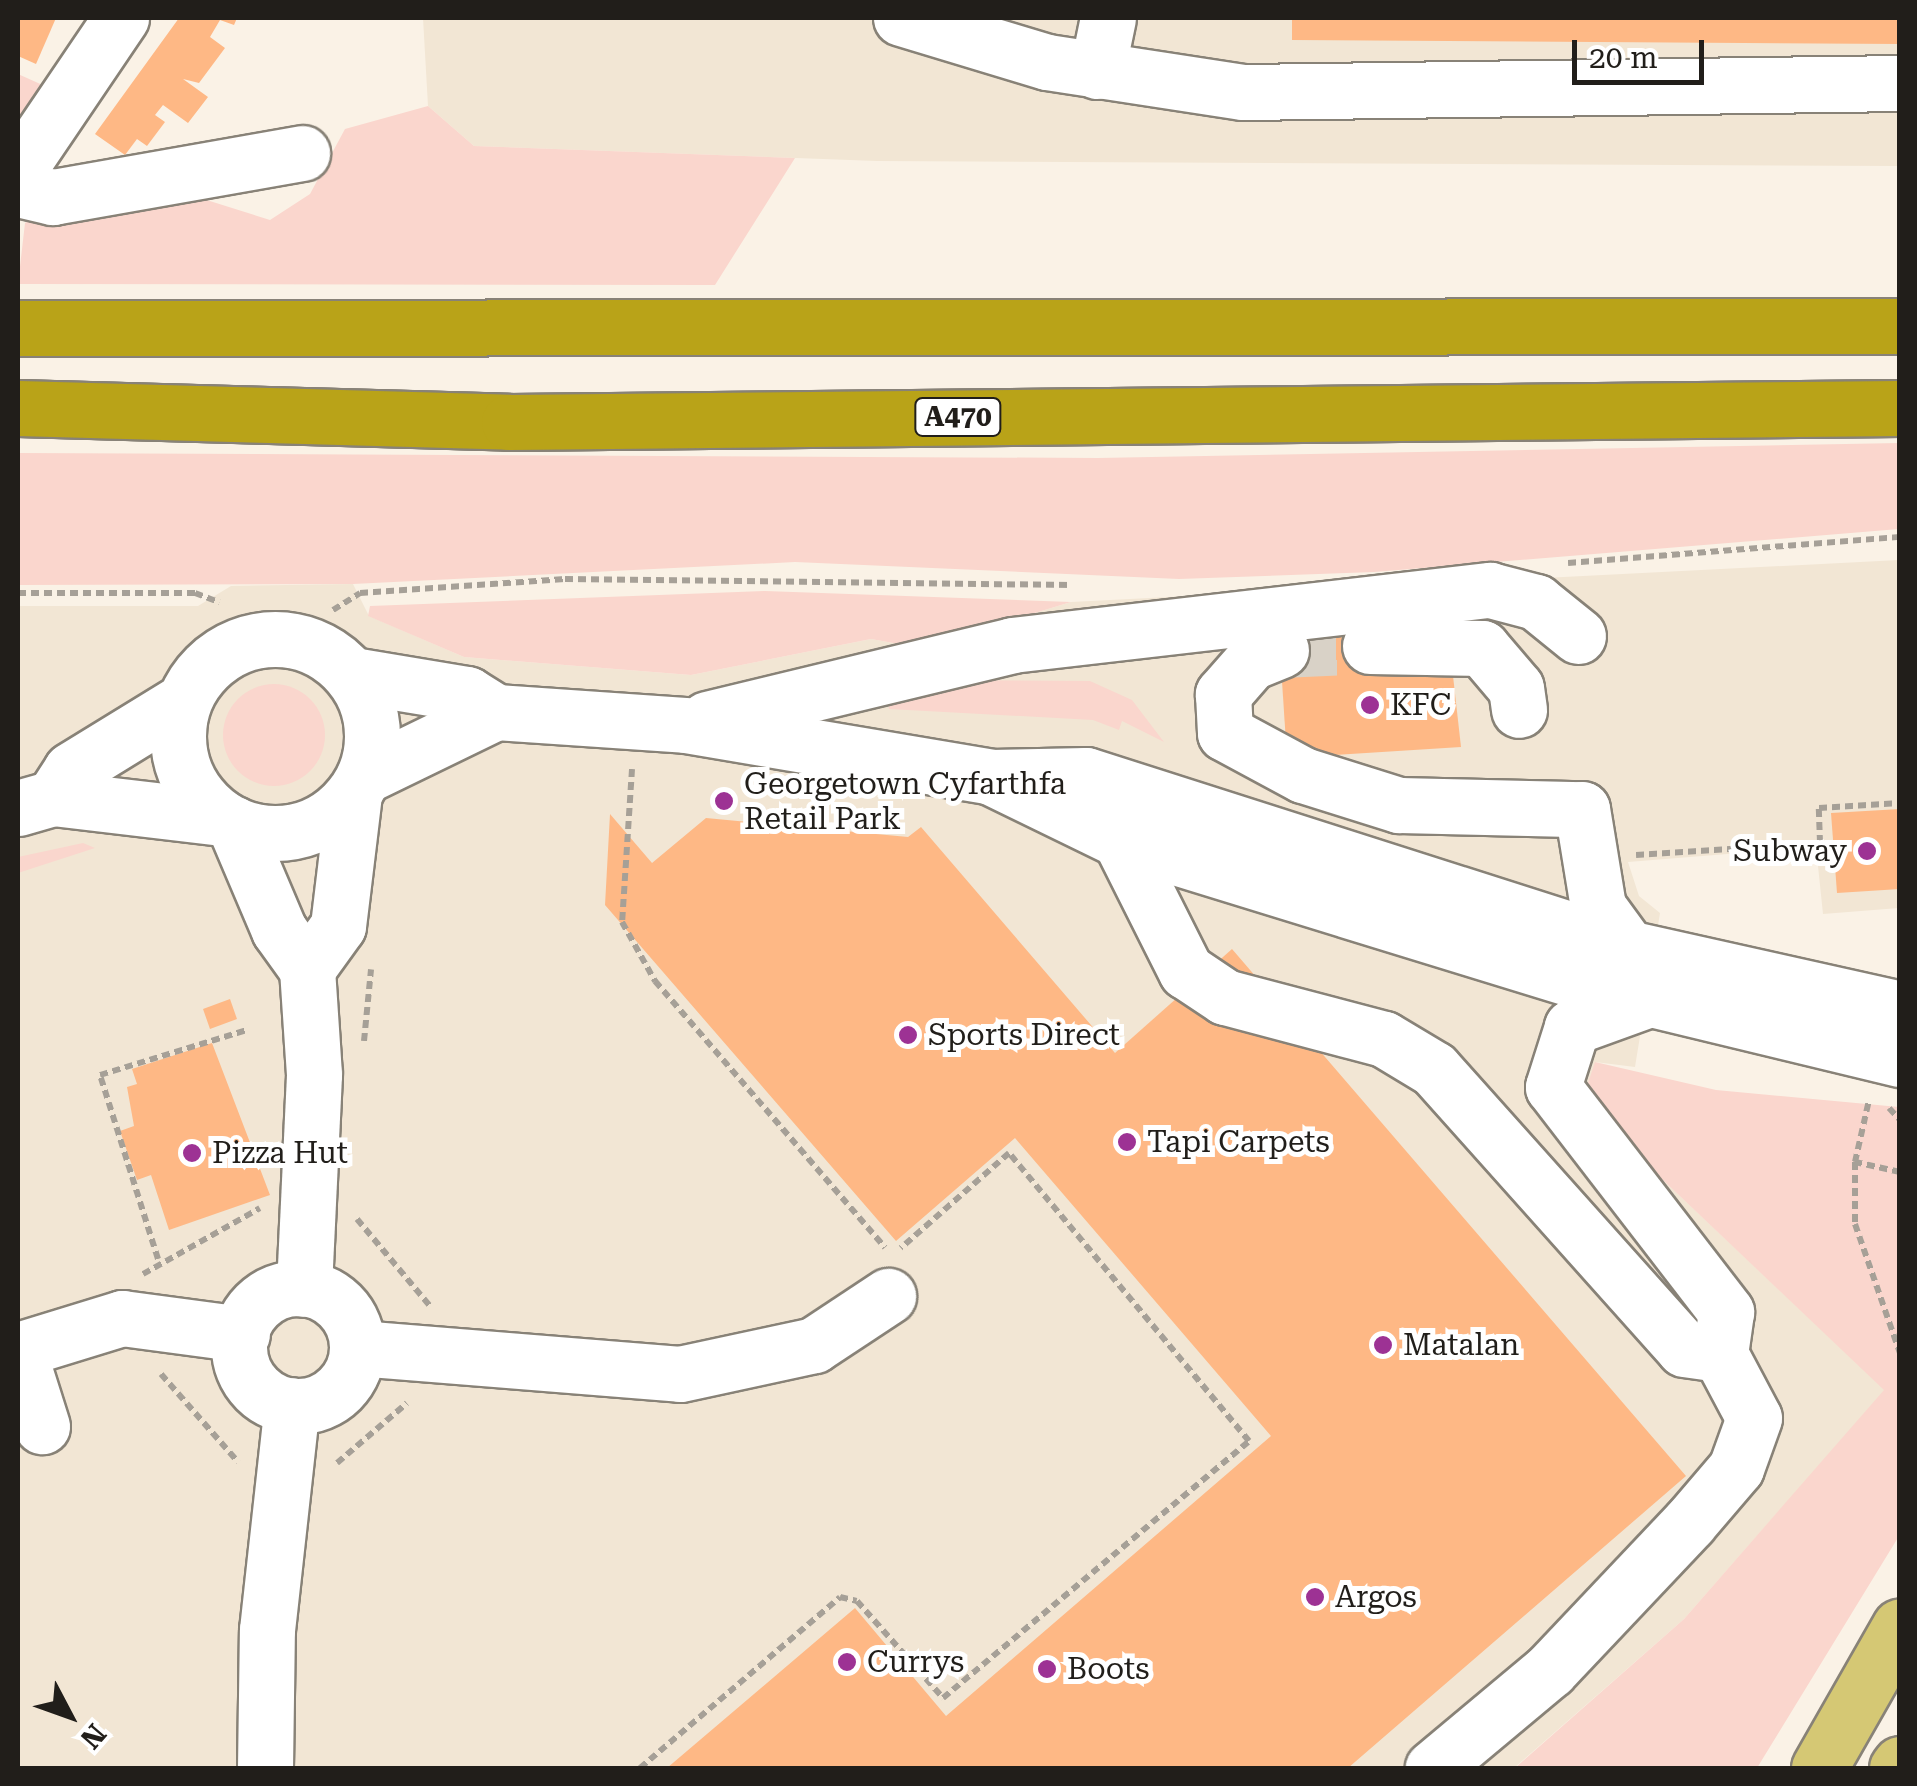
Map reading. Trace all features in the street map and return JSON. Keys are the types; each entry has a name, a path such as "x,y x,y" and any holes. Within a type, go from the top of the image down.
{"highway":[{"path":"18,328 1900,326"},
{"name":"A470","path":"18,408 509,422 1900,408"}],"main road":[{"path":"1818,1768 1900,1626"}],"street":[{"path":"18,170 121,18"},
{"path":"900,18 946,38 1097,71 1244,92 1900,83"},
{"path":"1097,71 1108,18"},
{"path":"18,189 53,196 302,153"},
{"path":"685,725 1012,645 1490,590 1536,602 1578,636"},
{"path":"35,803 71,770 183,702 205,667 240,644 280,637 320,648 352,674 468,694 496,712 685,725 991,776 1086,775 1628,948 1900,1009"},
{"path":"1370,646 1482,648 1516,688 1519,710"},
{"path":"1281,650 1251,662 1224,694 1224,733 1246,750 1399,805 1582,809 1598,906 1628,948"},
{"path":"307,969 338,926 371,724 352,674"},
{"path":"183,702 182,766 228,821 279,930 307,969 314,1075 304,1289"},
{"path":"35,803 228,821 286,833 359,785 496,712"},
{"path":"991,776 1120,840 1647,1000 1900,1059"},
{"path":"1120,840 1186,971 1225,997 1384,1040 1434,1069 1684,1349 1720,1354"},
{"path":"1433,1768 1550,1670 1736,1468 1754,1418 1720,1354 1726,1312 1553,1087 1572,1027 1647,1000"},
{"path":"304,1289 344,1310 358,1348 343,1386 292,1405 252,1384 242,1334 270,1295 304,1289"},
{"path":"358,1348 680,1374 814,1345 888,1296"},
{"path":"42,1426 18,1350 122,1318 242,1334"},
{"path":"265,1768 267,1630 292,1405"}],"path":[{"path":"1561,563 1900,537"},
{"path":"333,610 360,593 565,579 1080,585"},
{"path":"18,592 195,592 220,602"},
{"path":"1618,857 1820,842 1819,808 1900,804"},
{"path":"158,1259 100,1075 247,1030"},
{"path":"1868,1108 1856,1162 1854,1224 1900,1353"},
{"path":"1856,1162 1900,1172"},
{"path":"144,1290 142,1268 268,1205"},
{"path":"350,1210 434,1311"},
{"path":"148,1359 246,1471"},
{"path":"332,1467 414,1397"}],"shaded area":[{"path":"423,18 1899,18 1899,166 877,161 474,146 428,106"},
{"path":"18,74 47,87 18,127"},
{"path":"428,106 474,146 795,158 715,285 18,284 25,223 54,206 197,197 270,220 310,194 345,129"},
{"path":"1899,443 1899,529 1374,572 1179,579 795,562 353,584 18,585 18,453 1098,458"},
{"path":"1899,560 1899,908 1823,914 1816,847 1628,862 1639,896 1660,913 1635,1067 1595,1062 1644,1162 1885,1390 1684,1619 1514,1768 18,1768 18,606 198,606 231,586 353,584 369,616 464,657 691,675 871,639 921,648 1071,602"},
{"path":"765,591 1071,602 921,648 871,639 691,675 464,657 368,616 370,606"},
{"path":"927,680 1090,681 1132,700 1164,742 1122,721 1119,730 1093,720 889,709 886,690"},
{"path":"274,684 293,688 310,699 321,716 325,735 321,754 310,771 293,782 274,786 255,782 238,771 227,754 223,735 227,716 238,699 255,688"},
{"path":"83,843 95,848 18,873 18,857"},
{"path":"1595,1062 1716,1090 1899,1107 1899,1536 1757,1768 1515,1768 1684,1619 1884,1390 1644,1162 1597,1103 1588,1083"}],"building":[{"path":"18,18 56,18 36,64 18,56"},
{"path":"179,18 237,18 234,25 220,20 210,37 225,48 199,83 183,79 208,97 188,123 163,105 155,115 165,122 147,146 137,139 125,155 95,134"},
{"path":"1292,18 1900,18 1900,44 1292,40"},
{"name":"KFC","path":"1369,629 1451,658 1461,747 1287,758 1279,635"},
{"name":"Subway","path":"1900,809 1900,889 1837,893 1831,813"},
{"path":"610,814 652,863 706,818 908,837 921,827 1115,1053 1232,949 1686,1476 1348,1768 667,1768 855,1608 946,1716 1271,1436 1015,1138 896,1241 605,905"},
{"path":"230,999 237,1019 210,1029 203,1009"},
{"name":"Pizza Hut","path":"212,1043 270,1195 169,1230 151,1175 137,1180 120,1131 134,1126 127,1087 137,1084 132,1069"}],"tunnel":[{"path":"1281,650 1370,646"}],"place":[{"name":"KFC","path":"1370,705"},
{"name":"Georgetown Cyfarthfa Retail Park","path":"724,801"},
{"name":"Subway","path":"1867,851"},
{"name":"Sports Direct","path":"908,1035"},
{"name":"Tapi Carpets","path":"1127,1142"},
{"name":"Pizza Hut","path":"192,1153"},
{"name":"Matalan","path":"1383,1345"},
{"name":"Argos","path":"1315,1597"},
{"name":"Currys","path":"847,1662"},
{"name":"Boots","path":"1047,1669"}]}
